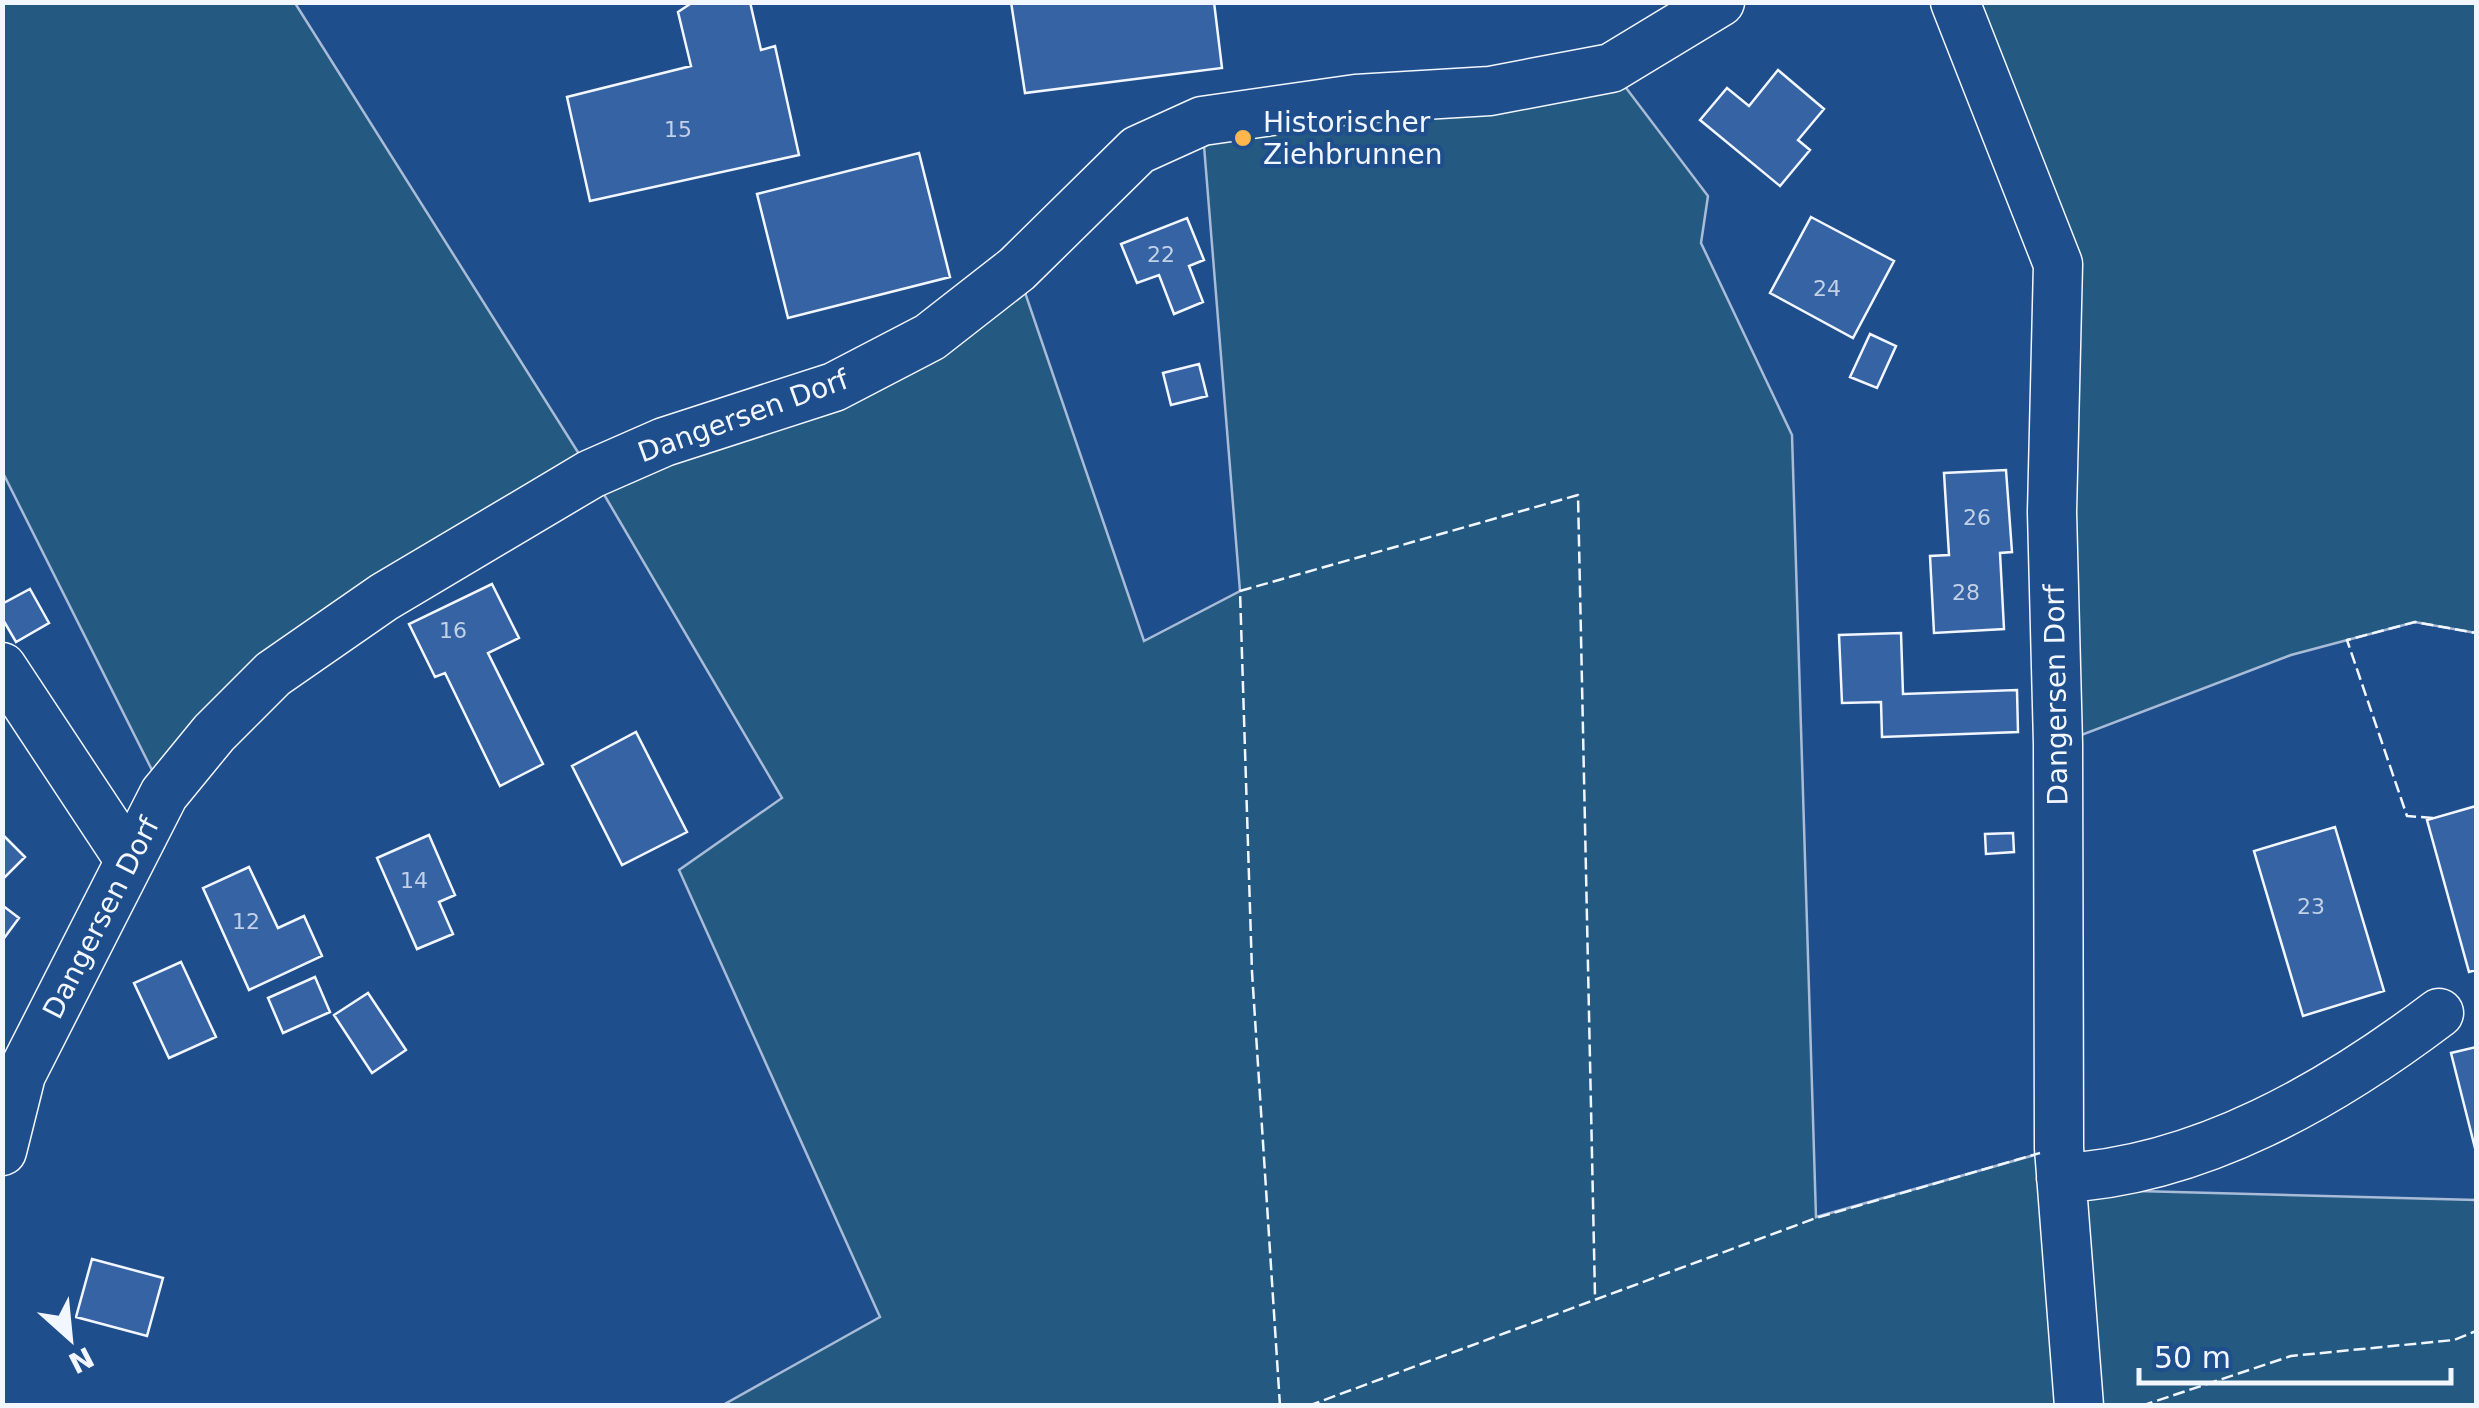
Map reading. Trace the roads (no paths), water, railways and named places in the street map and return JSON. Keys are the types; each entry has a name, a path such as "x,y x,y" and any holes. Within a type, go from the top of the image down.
{"street":[{"name":"Dangersen Dorf","path":"2,1152 21,1075 164,794 214,733 273,674 384,596 592,474 664,442 834,387 930,337 1017,268 1138,150 1215,118 1356,99 1490,91 1611,68 1720,2"},
{"name":"Dangersen Dorf","path":"1955,2 2058,264 2052,512 2062,1178 2080,1406"},
{"path":"2,666 130,861"},
{"path":"2062,1178 2106,1176 2274,1118 2363,1071 2440,1013"}],"place":[{"name":"Historischer Ziehbrunnen","path":"1243,138"}]}
